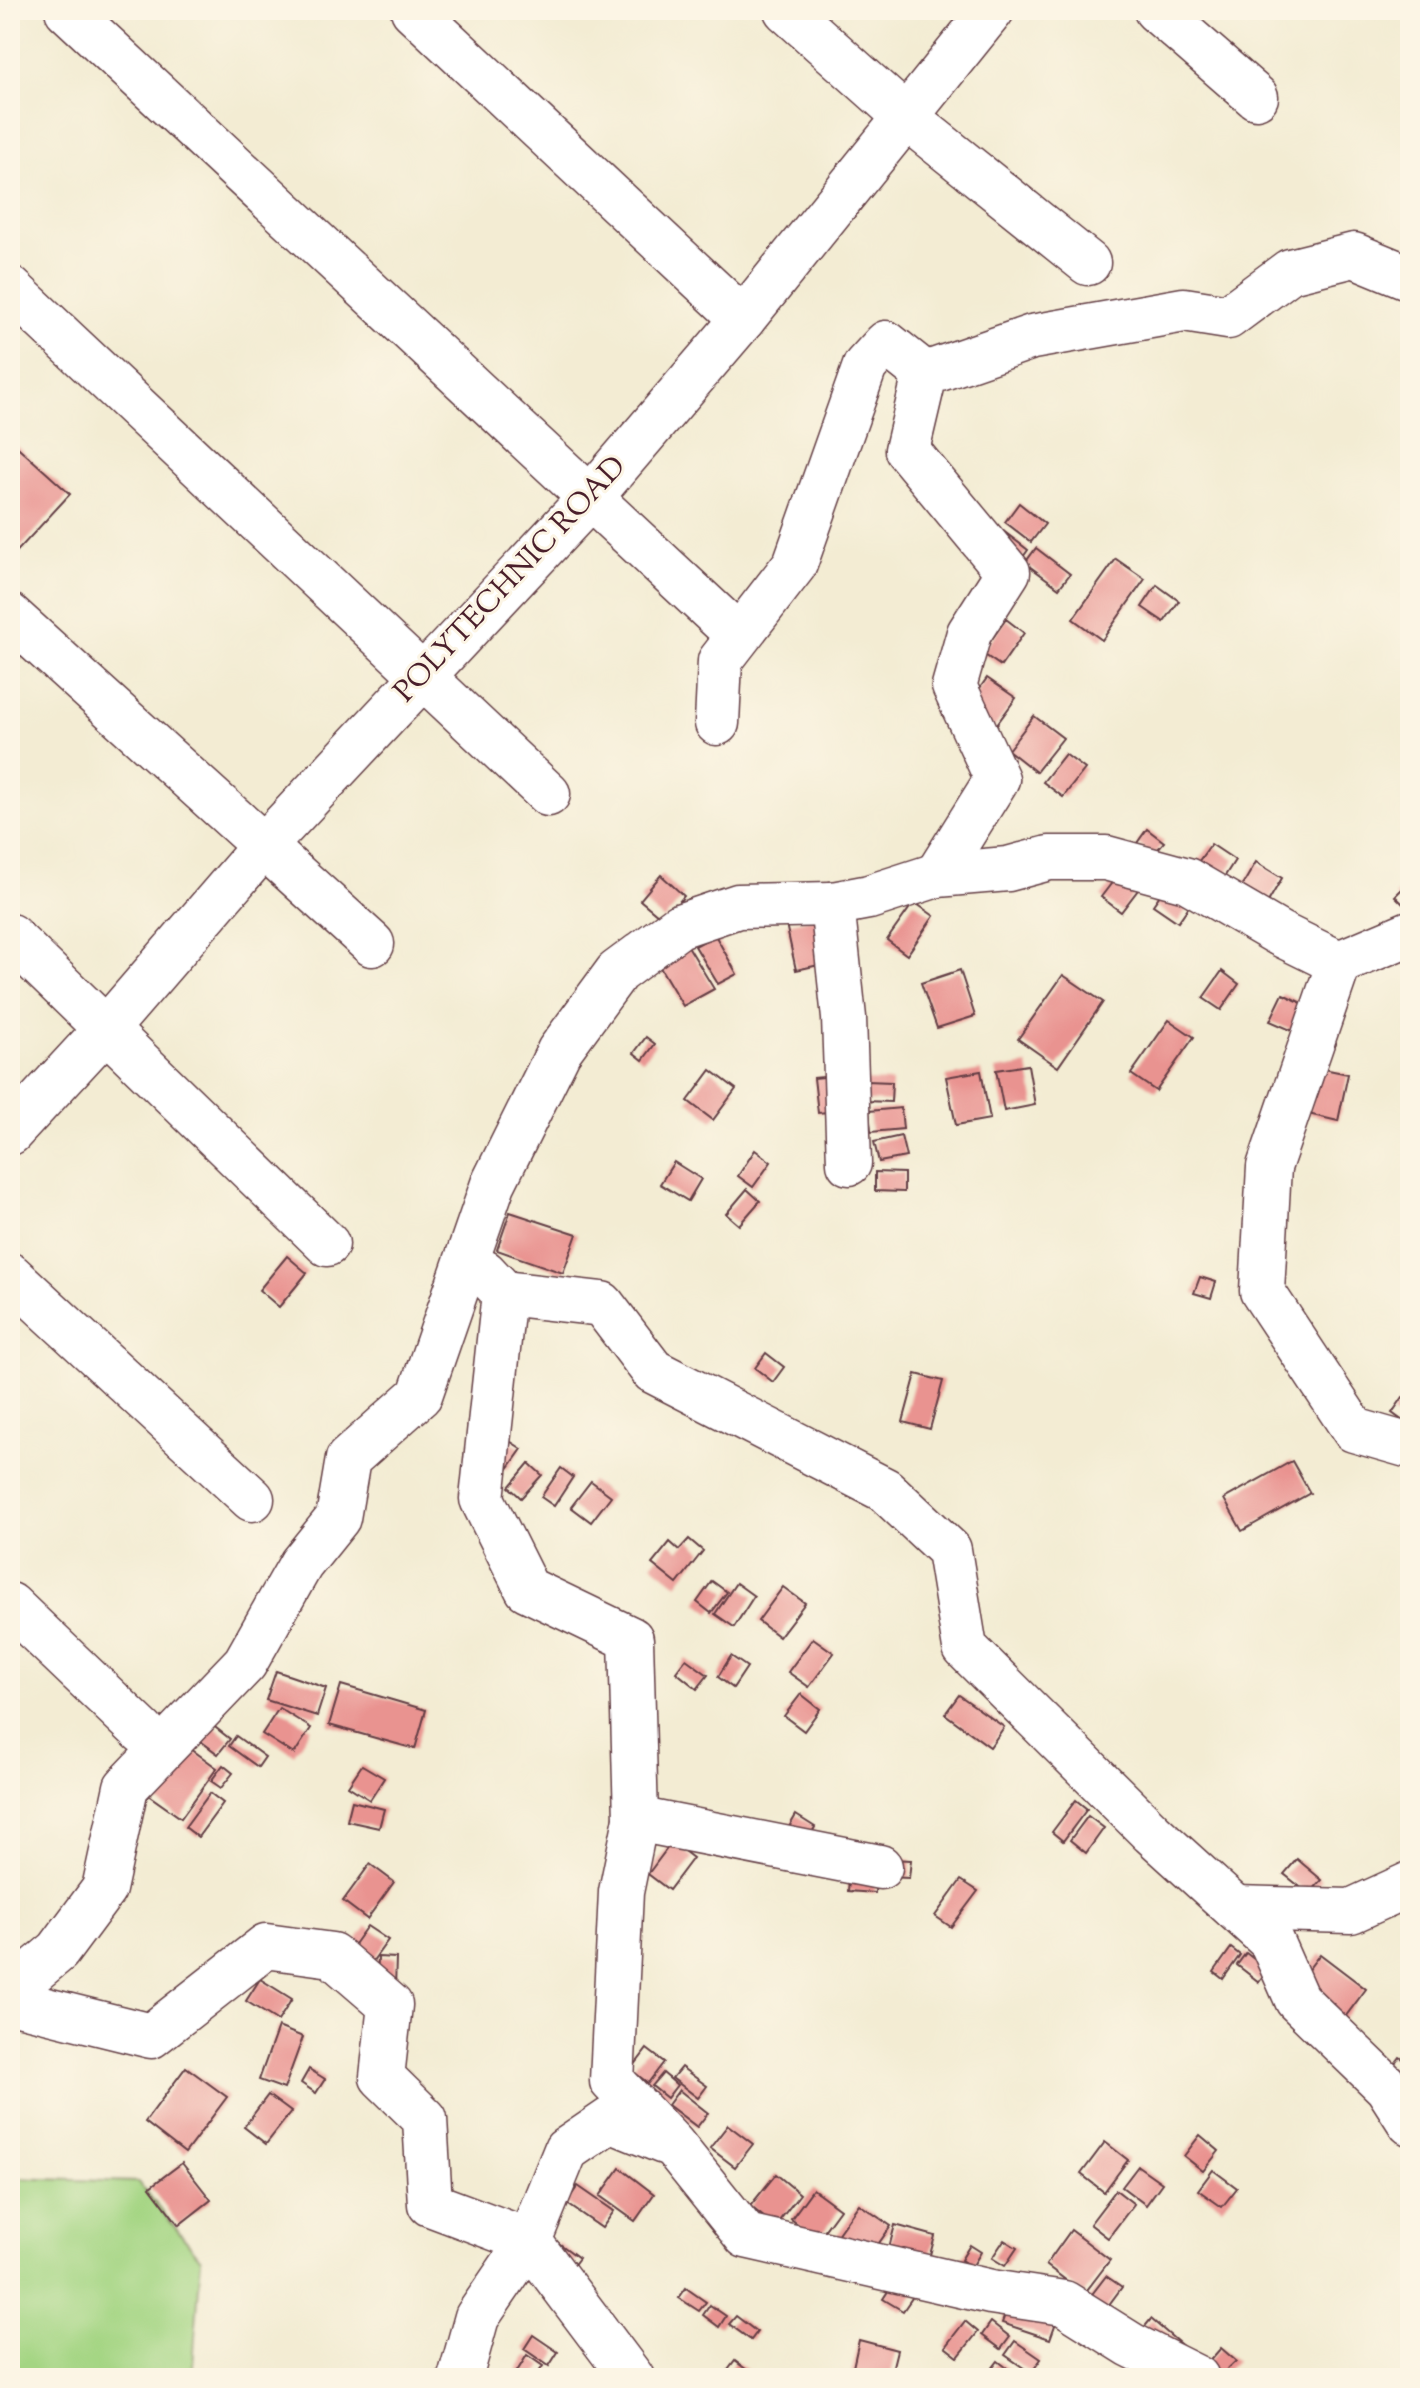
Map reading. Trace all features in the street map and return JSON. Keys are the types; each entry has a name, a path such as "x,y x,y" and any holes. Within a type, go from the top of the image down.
{"street":[{"path":"67,10 729,627"},
{"path":"413,10 743,319"},
{"path":"786,10 907,118 1088,263"},
{"name":"POLYTECHNIC ROAD","path":"10,1133 107,1028 263,847 590,498 743,319 992,10"},
{"path":"1156,10 1256,97"},
{"path":"925,374 1032,337 1184,310 1228,317 1290,271 1354,255 1410,278"},
{"path":"10,288 548,794"},
{"path":"717,723 720,661 795,564 865,366 886,343 925,374"},
{"path":"925,374 907,450 1008,572 969,633 954,686 997,779 937,875"},
{"path":"10,616 372,944"},
{"path":"10,1991 58,1951 104,1889 126,1787 245,1663 301,1564 338,1518 348,1459 420,1395 466,1253 493,1184 559,1051 617,972 679,926 738,906 832,904 869,897 937,875 1008,869 1049,858 1106,858 1187,880 1280,934 1339,963"},
{"path":"832,904 844,1018 849,1163"},
{"path":"1410,933 1339,963 1269,1167 1262,1291 1354,1430 1410,1446"},
{"path":"10,936 327,1244"},
{"path":"466,1253 504,1293 602,1304 653,1371 885,1490 949,1550 965,1648 1152,1833 1271,1941 1297,2000 1387,2087 1410,2123"},
{"path":"10,1275 252,1499"},
{"path":"504,1293 482,1499 527,1589 631,1639 636,1819 621,1892 612,2081 673,2145 746,2236 991,2292 1064,2303 1131,2345 1197,2378"},
{"path":"10,1605 143,1732"},
{"path":"636,1819 880,1867"},
{"path":"1235,1908 1351,1911 1410,1884"},
{"path":"10,2001 151,2036 266,1946 332,1955 390,2005 382,2077 425,2119 430,2204 529,2241 632,2378"},
{"path":"460,2378 477,2317 529,2241 566,2150 610,2120 673,2145"}],"green space":[{"path":"10,2178 138,2182 201,2259 192,2378 10,2378"}],"building":[{"path":"10,440 70,494 10,559"},
{"path":"1019,503 1045,524 1031,542 1005,522"},
{"path":"1002,530 1028,550 1020,561 993,541"},
{"path":"1036,548 1070,574 1059,588 1025,563"},
{"path":"1116,559 1145,579 1102,640 1073,619"},
{"path":"1157,585 1179,601 1164,622 1142,607"},
{"path":"1006,619 1024,633 1001,666 982,653"},
{"path":"987,678 1016,698 994,728 966,708"},
{"path":"1034,716 1063,738 1036,772 1008,750"},
{"path":"1065,754 1085,769 1063,797 1043,782"},
{"path":"1147,829 1164,842 1153,855 1137,843"},
{"path":"1211,844 1235,860 1221,882 1196,865"},
{"path":"1256,862 1282,878 1268,902 1242,886"},
{"path":"1124,867 1144,882 1121,912 1101,897"},
{"path":"661,875 684,896 664,920 640,900"},
{"path":"1410,881 1410,911 1395,896"},
{"path":"1169,882 1194,899 1178,922 1153,905"},
{"path":"914,902 934,916 907,955 887,940"},
{"path":"818,917 828,963 796,970 786,924"},
{"path":"715,935 737,974 718,984 695,946"},
{"path":"688,946 714,989 683,1006 658,964"},
{"path":"960,970 975,1016 937,1028 921,983"},
{"path":"1222,971 1239,984 1221,1010 1203,998"},
{"path":"1063,975 1103,1002 1058,1067 1018,1039"},
{"path":"1283,994 1306,1005 1293,1031 1270,1021"},
{"path":"1169,1020 1194,1037 1156,1091 1131,1074"},
{"path":"646,1037 655,1044 643,1060 634,1053"},
{"path":"1028,1065 1035,1105 1004,1111 996,1070"},
{"path":"1319,1068 1348,1074 1338,1121 1308,1114"},
{"path":"711,1070 736,1089 713,1120 688,1101"},
{"path":"981,1071 990,1119 956,1125 946,1077"},
{"path":"834,1076 837,1111 818,1113 814,1078"},
{"path":"866,1081 892,1082 891,1102 865,1101"},
{"path":"901,1108 903,1129 871,1132 869,1111"},
{"path":"901,1136 906,1157 879,1162 874,1142"},
{"path":"755,1150 771,1162 753,1187 738,1176"},
{"path":"674,1162 701,1179 688,1201 660,1184"},
{"path":"875,1172 904,1173 904,1192 875,1191"},
{"path":"747,1189 760,1201 739,1225 726,1214"},
{"path":"510,1212 577,1234 563,1273 497,1250"},
{"path":"287,1256 307,1273 279,1307 259,1290"},
{"path":"1200,1277 1216,1282 1211,1298 1194,1293"},
{"path":"766,1353 784,1367 773,1382 755,1368"},
{"path":"916,1374 943,1381 930,1429 903,1422"},
{"path":"1403,1397 1410,1401 1410,1426 1392,1413"},
{"path":"502,1436 522,1449 507,1470 488,1457"},
{"path":"1292,1461 1310,1493 1242,1531 1224,1499"},
{"path":"529,1463 542,1475 521,1498 509,1487"},
{"path":"561,1468 573,1477 554,1506 541,1497"},
{"path":"591,1481 611,1496 591,1522 571,1507"},
{"path":"689,1539 703,1551 677,1584 652,1564 670,1542 679,1550"},
{"path":"712,1581 727,1592 711,1613 697,1602"},
{"path":"736,1583 754,1596 734,1627 715,1614"},
{"path":"783,1587 805,1603 779,1637 758,1621"},
{"path":"813,1638 834,1653 809,1687 788,1672"},
{"path":"731,1656 747,1667 733,1688 718,1677"},
{"path":"686,1659 708,1675 697,1689 676,1672"},
{"path":"276,1671 326,1688 317,1716 266,1700"},
{"path":"341,1685 426,1710 415,1749 329,1725"},
{"path":"801,1694 820,1709 804,1731 784,1716"},
{"path":"959,1695 1004,1727 990,1747 945,1714"},
{"path":"279,1708 311,1728 294,1754 262,1734"},
{"path":"202,1717 230,1739 218,1754 190,1733"},
{"path":"236,1736 265,1757 258,1767 229,1746"},
{"path":"180,1741 217,1768 181,1818 144,1792"},
{"path":"223,1765 233,1773 221,1788 211,1781"},
{"path":"362,1765 384,1778 370,1800 348,1786"},
{"path":"210,1793 223,1803 198,1837 185,1827"},
{"path":"1076,1800 1087,1809 1063,1841 1052,1832"},
{"path":"352,1801 384,1809 379,1828 347,1821"},
{"path":"796,1815 815,1827 802,1850 782,1839"},
{"path":"1088,1816 1104,1828 1086,1853 1070,1840"},
{"path":"672,1842 693,1858 669,1890 648,1874"},
{"path":"889,1859 911,1860 909,1878 887,1877"},
{"path":"1297,1859 1322,1880 1309,1894 1284,1874"},
{"path":"370,1864 394,1882 367,1919 343,1901"},
{"path":"850,1869 876,1871 875,1893 848,1891"},
{"path":"961,1880 978,1891 951,1927 935,1916"},
{"path":"367,1926 388,1940 367,1969 347,1954"},
{"path":"1231,1948 1240,1955 1223,1979 1214,1972"},
{"path":"1246,1953 1268,1970 1259,1982 1237,1965"},
{"path":"1320,1954 1366,1989 1342,2021 1295,1987"},
{"path":"378,1957 396,1958 395,1988 377,1987"},
{"path":"260,1979 292,1999 278,2021 246,2001"},
{"path":"278,2027 303,2037 284,2089 259,2080"},
{"path":"647,2049 664,2062 648,2083 631,2070"},
{"path":"1400,2057 1410,2064 1410,2076 1394,2065"},
{"path":"186,2067 227,2097 185,2153 145,2122"},
{"path":"681,2067 707,2086 698,2098 672,2078"},
{"path":"309,2069 325,2079 316,2093 301,2083"},
{"path":"663,2073 677,2085 667,2098 652,2086"},
{"path":"679,2090 708,2113 697,2127 668,2105"},
{"path":"268,2095 291,2112 266,2144 244,2127"},
{"path":"728,2125 753,2144 735,2167 710,2148"},
{"path":"1200,2135 1219,2151 1203,2171 1184,2156"},
{"path":"1105,2142 1128,2160 1104,2192 1081,2174"},
{"path":"182,2163 211,2200 179,2225 150,2187"},
{"path":"1138,2166 1162,2183 1146,2205 1122,2187"},
{"path":"620,2168 654,2194 635,2221 600,2196"},
{"path":"1213,2170 1237,2188 1222,2207 1198,2190"},
{"path":"776,2174 800,2194 775,2226 750,2206"},
{"path":"578,2186 614,2211 602,2228 566,2203"},
{"path":"813,2189 840,2209 818,2239 791,2219"},
{"path":"1116,2190 1134,2204 1108,2238 1090,2224"},
{"path":"859,2204 891,2226 869,2257 837,2235"},
{"path":"895,2225 935,2236 926,2270 886,2259"},
{"path":"1071,2230 1110,2260 1084,2294 1046,2265"},
{"path":"1004,2240 1017,2248 1005,2266 992,2258"},
{"path":"556,2241 579,2258 566,2275"},
{"path":"970,2245 981,2252 972,2267 961,2260"},
{"path":"1106,2276 1122,2287 1102,2314 1086,2302"},
{"path":"896,2279 916,2292 903,2311 883,2299"},
{"path":"686,2288 706,2302 699,2311 679,2298"},
{"path":"1011,2298 1059,2314 1050,2339 1002,2323"},
{"path":"710,2305 726,2316 719,2327 703,2315"},
{"path":"736,2316 757,2332 751,2340 729,2324"},
{"path":"1151,2319 1185,2348 1142,2330"},
{"path":"965,2321 978,2332 958,2357 945,2347"},
{"path":"991,2322 1010,2337 1001,2349 982,2335"},
{"path":"533,2335 558,2352 549,2366 524,2349"},
{"path":"859,2340 897,2350 890,2378 852,2372"},
{"path":"1015,2341 1041,2359 1031,2373 1005,2355"},
{"path":"1221,2348 1236,2361 1218,2378 1205,2366"},
{"path":"527,2355 543,2366 535,2378 513,2378"},
{"path":"735,2361 751,2373 747,2378 722,2378"},
{"path":"998,2361 1020,2378 985,2378"}]}
